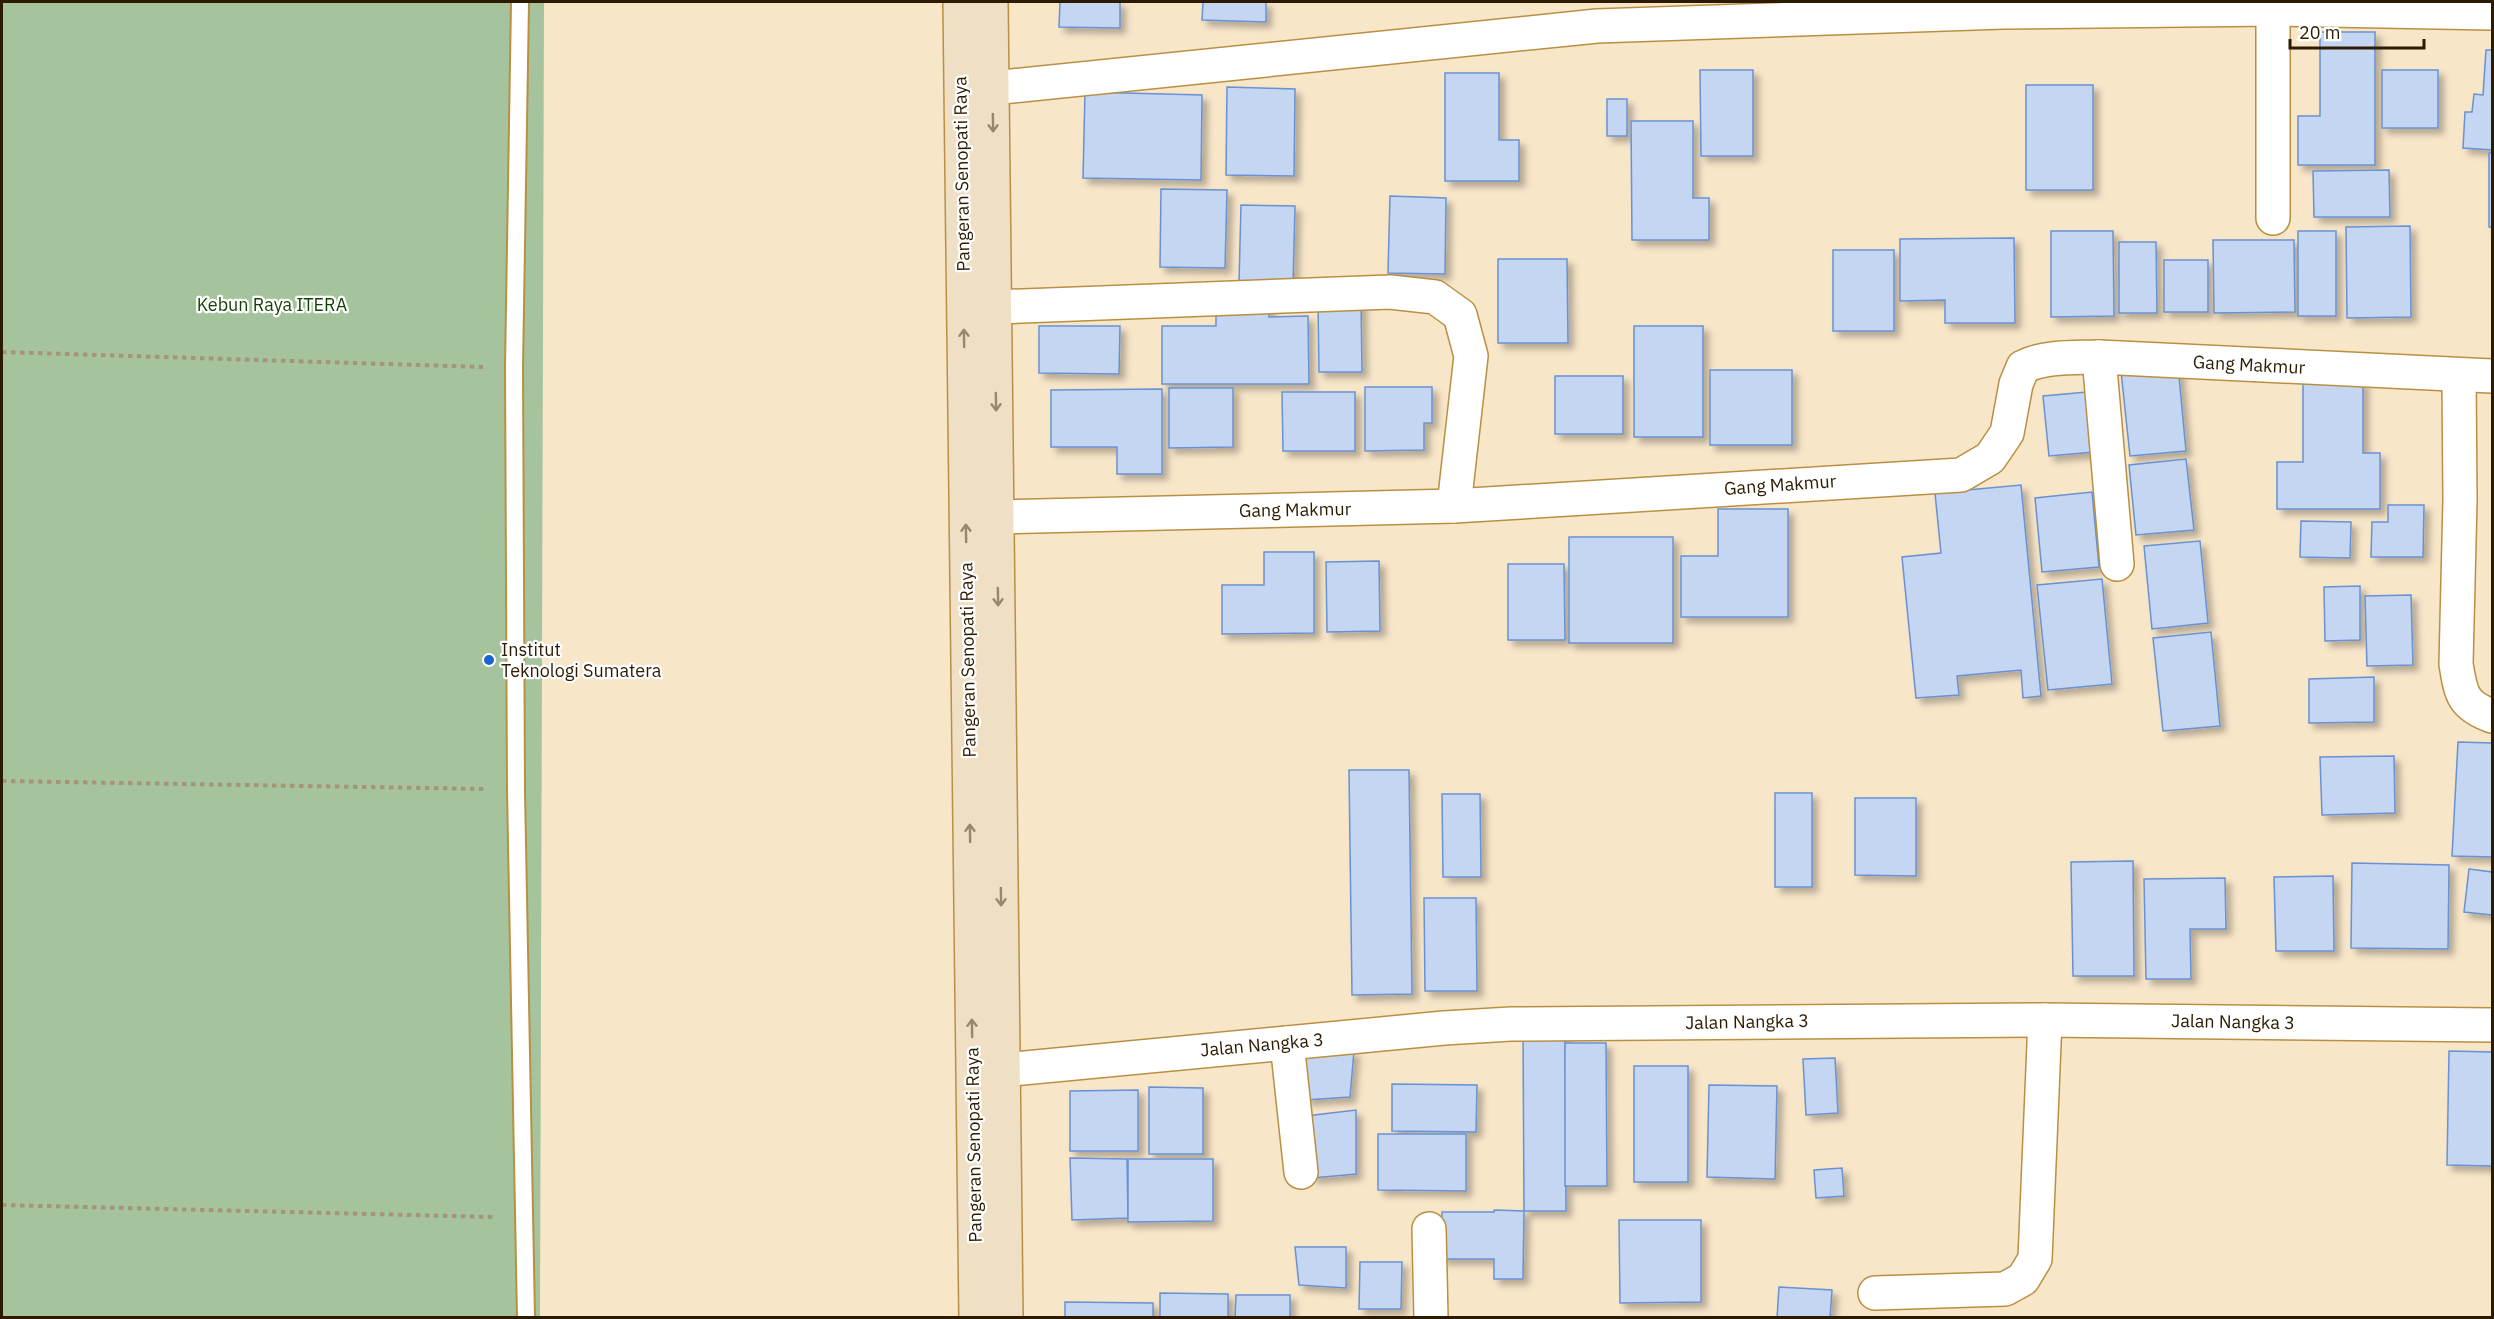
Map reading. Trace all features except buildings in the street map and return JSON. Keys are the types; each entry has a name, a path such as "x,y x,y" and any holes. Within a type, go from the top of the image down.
{"street":[{"name":"Pangeran Senopati Raya","path":"960,2 976,1317"},
{"name":"Pangeran Senopati Raya","path":"991,2 1006,1317"},
{"path":"992,88 1597,26 2003,7 2480,9"},
{"path":"2273,9 2273,218"},
{"path":"995,307 1390,292 1435,297 1460,315 1471,356 1455,506"},
{"path":"2099,357 2117,564"},
{"name":"Gang Makmur","path":"997,518 1455,506 1961,475 1990,458 2007,433 2016,384 2024,367 2031,363 2064,359 2099,357 2493,376"},
{"path":"2459,376 2460,500 2456,664 2460,687 2471,707 2493,716"},
{"path":"1875,1293 2005,1289 2023,1279 2034,1259 2045,1020"},
{"name":"Jalan Nangka 3","path":"1004,1070 1287,1042 1511,1024 2045,1020 2493,1025"},
{"path":"1287,1042 1301,1172"},
{"path":"1429,1229 1431,1317"}],"lane":[{"path":"520,2 514,368 516,790 526,1317"}],"path":[{"path":"2,352 514,368"},
{"path":"2,781 516,790"},
{"path":"2,1205 525,1218"}],"green space":[{"name":"Kebun Raya ITERA","path":"2,2 544,2 540,1317 2,1318"}],"place":[{"name":"Institut Teknologi Sumatera","path":"489,660"}]}
